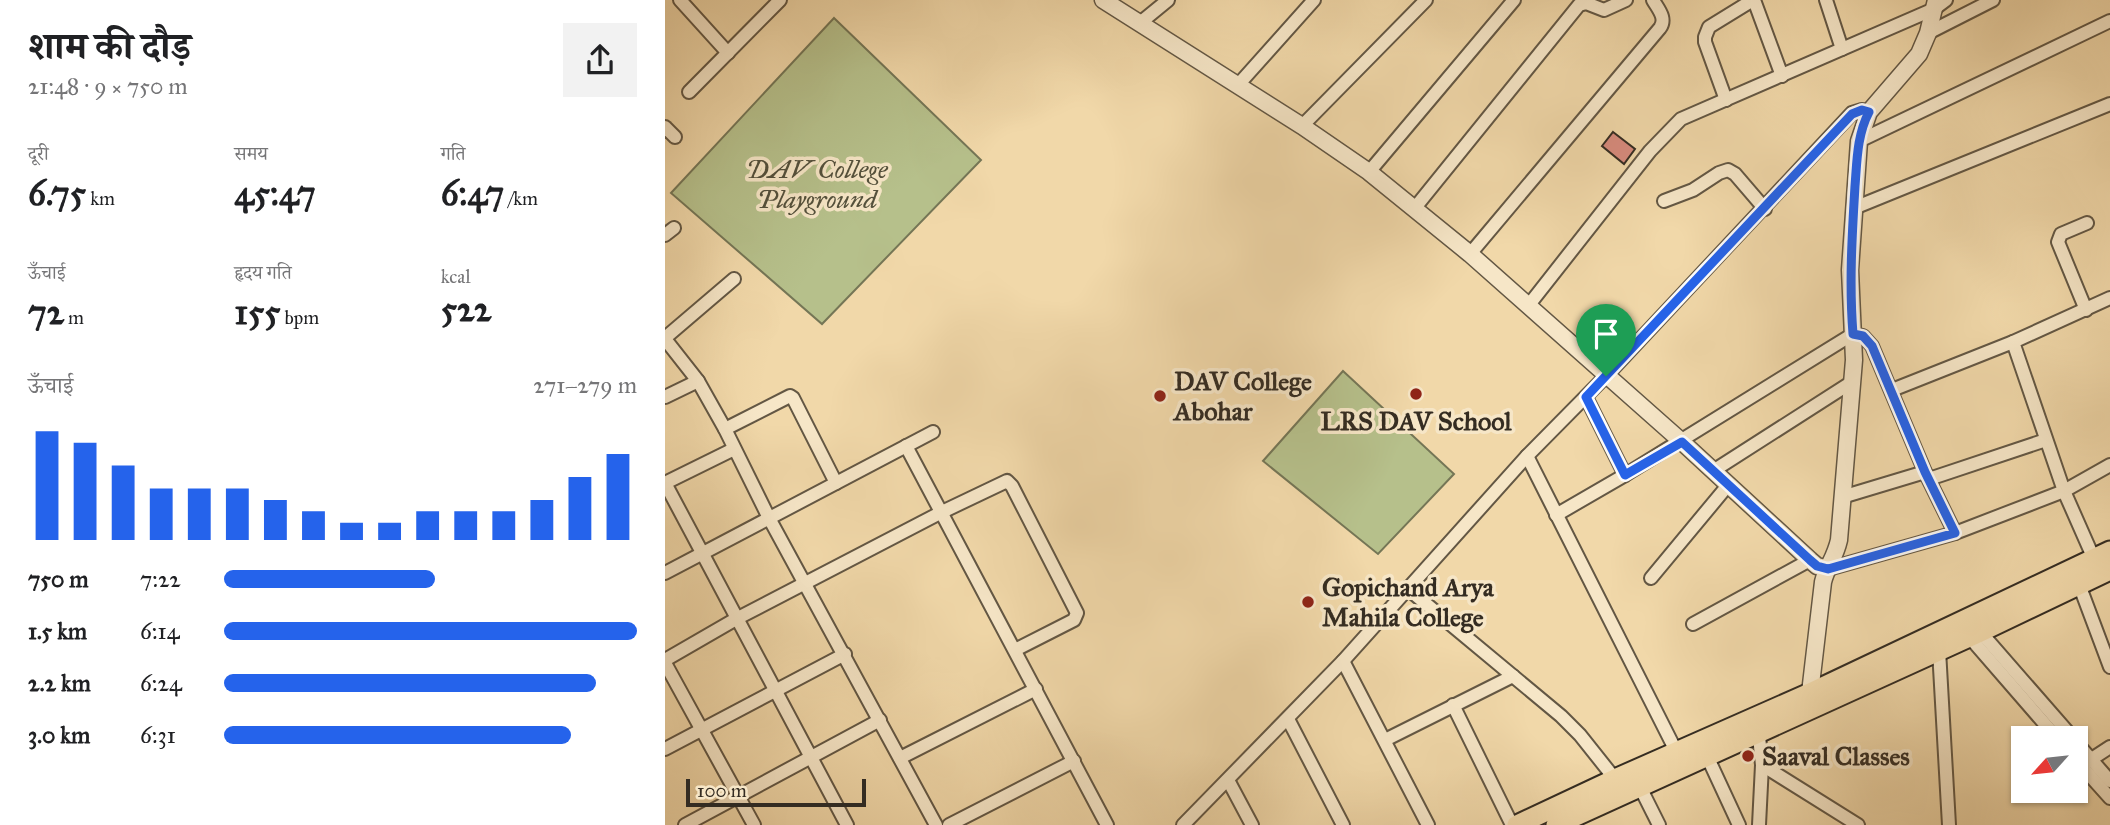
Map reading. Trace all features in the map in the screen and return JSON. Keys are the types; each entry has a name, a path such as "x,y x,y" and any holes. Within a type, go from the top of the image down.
{"main road":[{"path":"1629,779 1707,756 1809,693 1968,627 2076,577 2105,560"},
{"path":"1514,825 1564,818 1676,751 1758,724 1938,650 1968,627"}],"street":[{"path":"680,0 728,53"},
{"path":"689,92 780,0"},
{"path":"1103,0 1302,125 1369,172 1470,254 1729,484 1817,566 1828,569 1955,533 2064,491 2110,465"},
{"path":"1140,23 1168,0"},
{"path":"1238,85 1314,0"},
{"path":"1302,125 1426,0"},
{"path":"1369,172 1514,0"},
{"path":"1414,209 1579,5 1587,3 1604,10 1626,0"},
{"path":"1470,254 1663,24 1663,17 1653,0"},
{"path":"1726,100 1705,37 1709,27 1754,0 1782,76"},
{"path":"1826,0 1842,49"},
{"path":"1928,33 1993,0"},
{"path":"1528,306 1650,151 1676,123 1686,116 1782,76 1939,3"},
{"path":"1809,693 1822,582 1834,558 1839,540 1852,382 1850,270 1859,141 1869,112 1914,62 1939,3"},
{"path":"1859,141 2110,22"},
{"path":"1854,208 2110,104"},
{"path":"1183,825 1343,661 1527,456 1765,209 1852,114 1862,110 1869,112"},
{"path":"1664,201 1688,192 1728,170 1735,174 1765,209"},
{"path":"2086,310 2057,242 2061,234 2087,223"},
{"path":"734,279 665,339 698,381 725,429 769,518 936,825"},
{"path":"1892,390 2013,342 2110,298"},
{"path":"1556,515 1682,442 1853,334 1868,340 1955,533"},
{"path":"2013,342 2064,491 2105,560"},
{"path":"665,397 698,381"},
{"path":"1713,471 1852,382"},
{"path":"725,429 790,396 836,482"},
{"path":"1586,397 1625,475"},
{"path":"665,573 933,432"},
{"path":"1842,497 2046,440"},
{"path":"906,446 1107,825"},
{"path":"734,449 665,483 847,825"},
{"path":"1527,456 1676,751"},
{"path":"754,825 665,661 736,619 1007,481 1077,613 1074,620 1015,650"},
{"path":"1651,578 1729,484"},
{"path":"1693,624 1810,560"},
{"path":"2076,577 2110,667"},
{"path":"1407,588 1561,716 1629,779 1659,825"},
{"path":"1968,627 2047,726"},
{"path":"1968,627 2061,726"},
{"path":"1938,650 1949,825"},
{"path":"665,749 845,654"},
{"path":"1343,661 1429,825"},
{"path":"1385,740 1513,676"},
{"path":"900,758 1036,689"},
{"path":"1453,705 1514,825"},
{"path":"1288,719 1343,825"},
{"path":"685,825 880,720"},
{"path":"1758,724 1762,765 1759,825"},
{"path":"2088,758 2110,747"},
{"path":"1707,756 1739,825"},
{"path":"949,825 1074,761"},
{"path":"1762,765 1858,825"},
{"path":"2088,765 2110,781"},
{"path":"2088,768 2109,796"},
{"path":"1228,780 1252,825"}],"green space":[{"name":"DAV College Playground","path":"834,18 981,160 822,324 671,193"},
{"path":"1343,371 1454,474 1378,554 1263,461"}],"building":[{"path":"1613,132 1635,149 1624,164 1602,146"}],"place":[{"name":"LRS DAV School","path":"1416,394"},
{"name":"DAV College Abohar","path":"1160,396"},
{"name":"Gopichand Arya Mahila College","path":"1308,602"},
{"name":"Saaval Classes","path":"1748,756"}],"route":[{"path":"1862,110 1869,112 1859,141 1854,208 1850,270 1853,334 1863,336 1872,346 1925,472 1955,533 1828,569 1817,566 1682,442 1625,475 1586,397 1606,376 1852,114 1862,110"}]}
